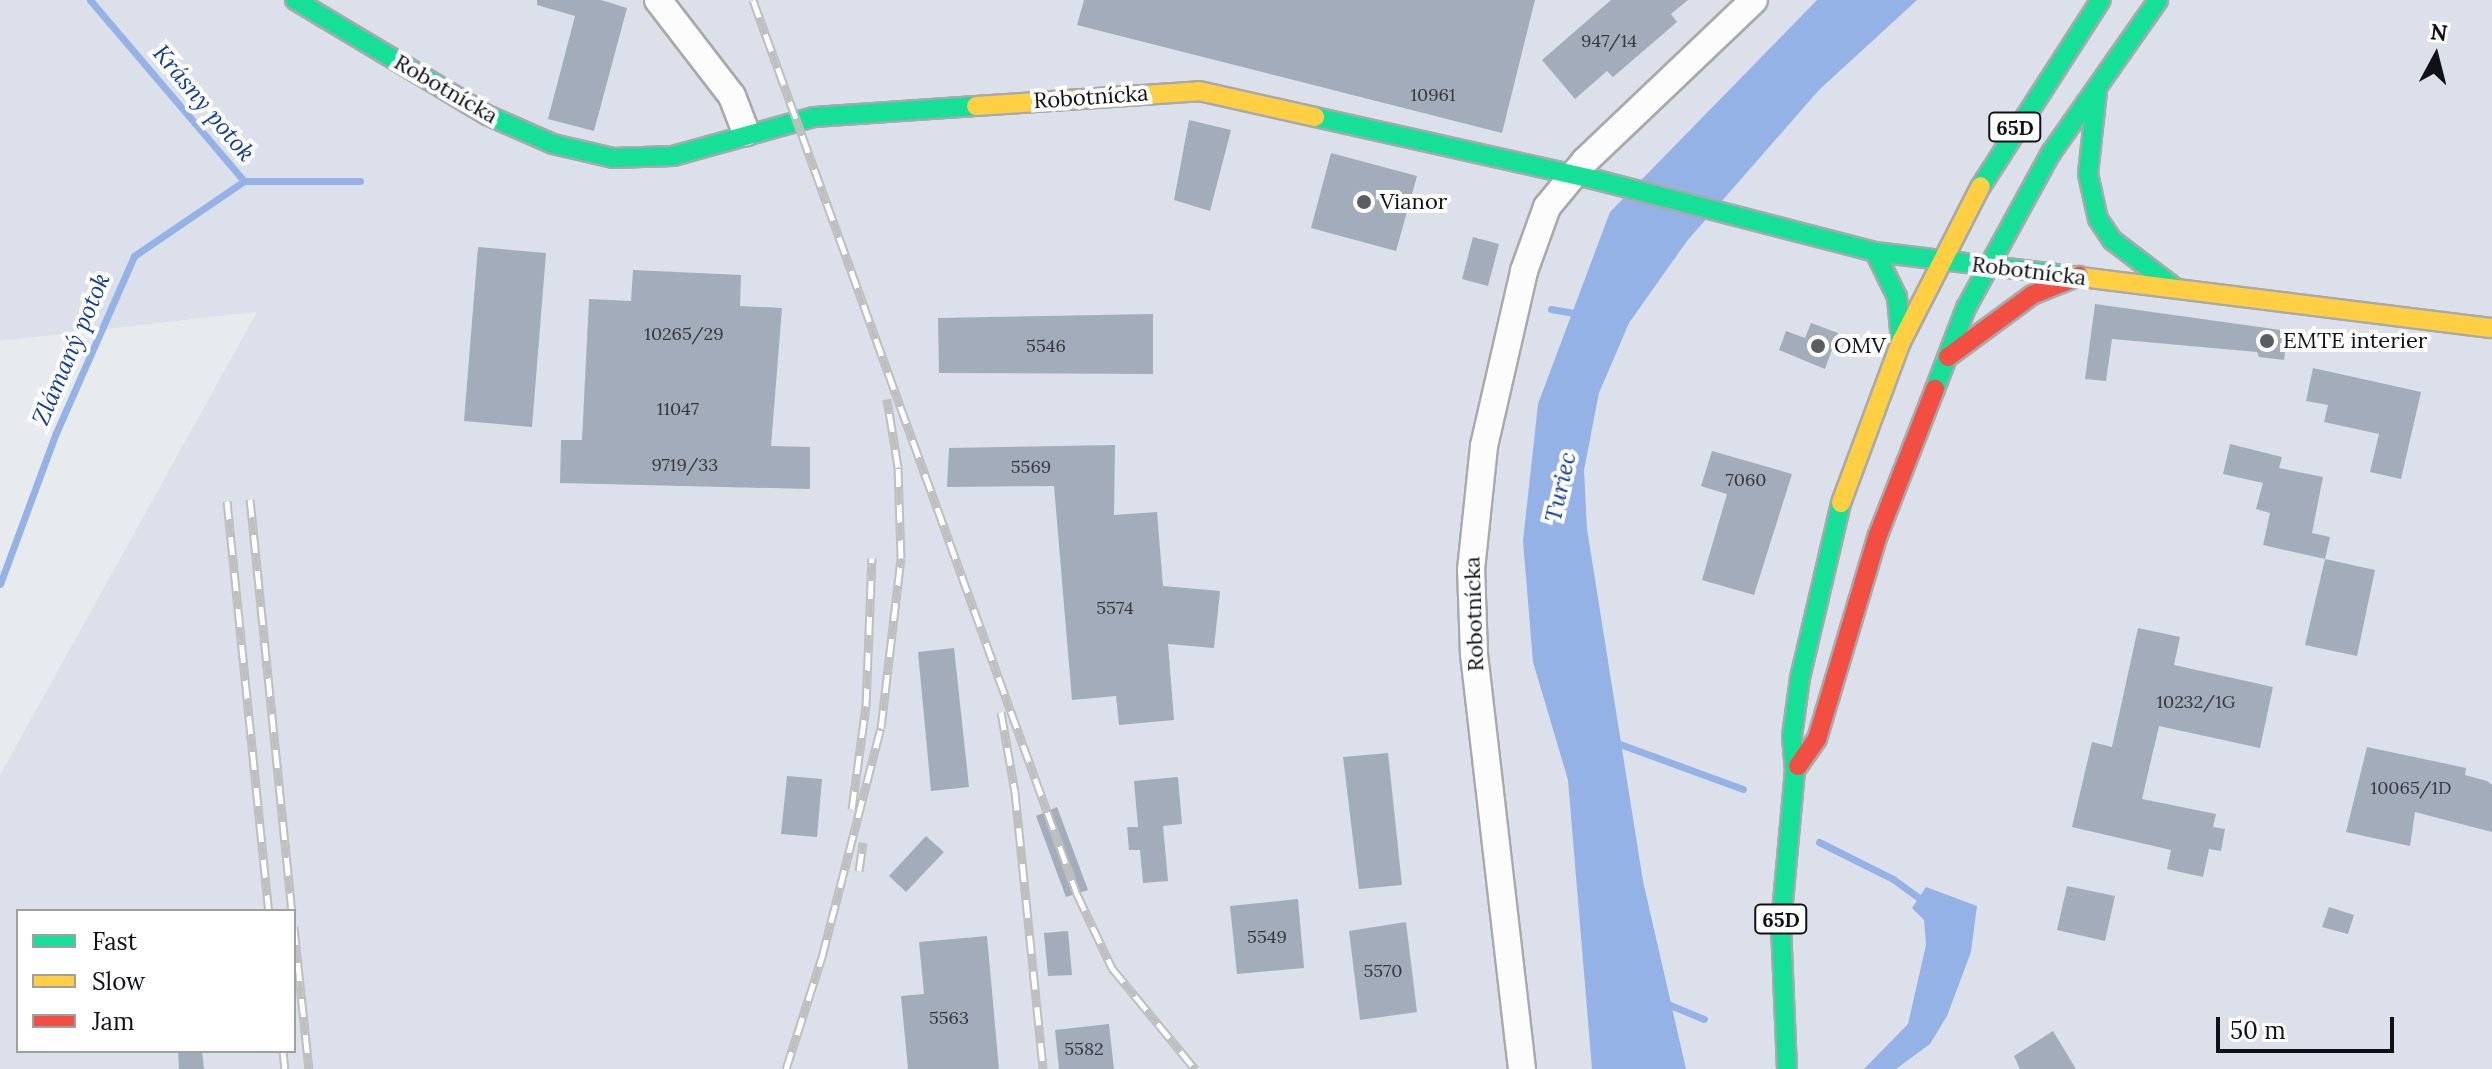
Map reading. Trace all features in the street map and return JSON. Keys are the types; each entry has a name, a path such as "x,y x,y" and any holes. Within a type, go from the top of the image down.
{"main road":[{"name":"Robotnícka","path":"295,0 487,115 553,144 613,158 673,156 746,132 814,117 1199,91 1585,178 1875,252 2492,328"},
{"name":"65D","path":"1787,1069 1782,882 1795,771 1792,736 1800,678 1825,553 1862,435 1901,342 1941,261 1992,165 2101,0"},
{"name":"65D","path":"1795,771 1817,739 1878,535 1944,361 1987,265 2099,82 2158,0"},
{"path":"2099,82 2088,174 2098,219 2112,240 2175,288"},
{"path":"1875,252 1897,297 1901,342"},
{"path":"1944,361 2032,295 2079,276"}],"street":[{"path":"658,0 732,96 746,132"},
{"path":"1585,178 1754,0"},
{"name":"Robotnícka","path":"1522,1069 1478,699 1472,546 1484,446 1524,271 1547,207 1585,178"}],"shaded area":[{"path":"0,0 2492,0 2492,1069 0,1069 0,775 257,312 0,341"}],"water":[{"name":"Turiec","path":"1817,0 1917,0 1819,90 1687,241 1629,323 1599,393 1584,470 1587,529 1643,881 1686,1069 1592,1069 1568,780 1533,662 1523,541 1538,404 1610,212"},
{"path":"1926,887 1977,906 1971,952 1947,1016 1930,1044 1896,1069 1864,1069 1908,1024 1926,945 1924,920 1912,908"}],"building":[{"path":"537,0 601,0 627,8 594,131 548,119 575,16 537,5"},
{"path":"1084,0 1535,0 1502,133 1077,25"},
{"path":"1611,0 1688,0 1671,14 1677,22 1613,77 1607,71 1575,99 1542,60"},
{"path":"1189,120 1231,130 1210,211 1174,200"},
{"name":"Vianor","path":"1331,153 1417,176 1396,251 1311,228"},
{"path":"1473,237 1499,244 1488,286 1462,279"},
{"path":"478,247 546,253 532,427 464,421"},
{"path":"633,270 741,275 740,306 782,308 771,446 810,447 810,489 560,483 561,440 582,440 589,299 631,301"},
{"path":"2095,304 2288,331 2284,360 2259,357 2257,352 2112,339 2106,381 2085,379"},
{"path":"1153,314 1153,374 939,373 938,318"},
{"name":"OMV","path":"1811,323 1838,333 1825,369 1779,350 1786,331 1805,338"},
{"path":"2313,368 2421,392 2401,479 2370,472 2379,434 2324,422 2328,405 2306,401"},
{"path":"2230,444 2282,457 2279,468 2323,477 2312,533 2330,537 2325,559 2263,545 2270,513 2256,509 2263,483 2223,474"},
{"path":"1115,445 1114,515 1157,512 1163,586 1220,591 1214,648 1168,644 1174,720 1119,725 1116,696 1072,700 1054,486 947,487 949,448"},
{"path":"1712,451 1792,474 1754,595 1702,580 1727,494 1701,486"},
{"path":"2325,559 2375,570 2357,656 2305,645"},
{"path":"2138,628 2180,637 2174,665 2273,687 2260,748 2159,726 2142,799 2216,814 2213,827 2225,829 2221,851 2209,849 2203,877 2167,869 2171,850 2072,827 2092,742 2112,747"},
{"path":"954,648 969,787 931,791 918,652"},
{"path":"2367,747 2466,768 2465,775 2487,781 2492,785 2492,832 2415,812 2410,846 2346,832"},
{"path":"1388,753 1402,885 1359,889 1343,757"},
{"path":"787,776 822,779 817,837 781,834"},
{"path":"1178,777 1182,824 1163,826 1168,881 1143,883 1140,850 1129,850 1127,827 1138,827 1134,781"},
{"path":"1057,807 1088,890 1066,897 1036,816"},
{"path":"926,836 944,852 906,892 889,876"},
{"path":"2067,886 2115,896 2105,941 2057,930"},
{"path":"1298,899 1304,968 1237,974 1230,906"},
{"path":"2329,907 2354,915 2348,934 2322,927"},
{"path":"1406,922 1417,1012 1360,1020 1349,931"},
{"path":"1068,931 1072,975 1048,976 1044,933"},
{"path":"987,936 999,1069 908,1069 901,996 924,994 919,942"},
{"path":"1109,1024 1114,1069 1059,1069 1055,1030"},
{"path":"2053,1031 2076,1069 2020,1069 2014,1056"},
{"path":"178,1053 202,1053 204,1069 179,1069"}],"waterway":[{"name":"Krásny potok","path":"90,0 244,181 360,181"},
{"name":"Zlámaný potok","path":"0,584 56,433 134,256 244,181"},
{"name":"Krásny potok","path":"1551,309 1580,314"},
{"path":"1617,743 1743,789"},
{"path":"1819,842 1893,879 1926,903"},
{"path":"1665,1003 1704,1019"}],"railway":[{"path":"753,0 1077,894 1112,968 1195,1069"},
{"path":"786,1069 822,957 881,728 901,558 898,467 887,399"},
{"path":"250,499 292,909"},
{"path":"227,501 269,909"},
{"path":"852,809 866,706 872,558"},
{"path":"1001,712 1015,792 1043,1069"},
{"path":"859,871 863,842"},
{"path":"296,946 309,1069"},
{"path":"283,1053 285,1069"}],"traffic: fast":[{"path":"295,0 487,115 553,144 613,158 673,156 814,117 976,106"},
{"path":"1981,186 2101,0"},
{"path":"1935,389 1966,308 2051,153 2158,0"},
{"path":"2097,91 2088,174 2098,219 2112,240 2175,288"},
{"path":"1315,117 1597,180 1875,252 2073,276"},
{"path":"1875,252 1897,297 1901,342"},
{"path":"1787,1069 1781,924 1795,771 1792,736 1800,678 1841,503"}],"traffic: slow":[{"path":"976,106 1199,91 1315,117"},
{"path":"1841,503 1901,342 1981,186"},
{"path":"2073,276 2492,328"}],"traffic: jam":[{"path":"1948,357 2032,295 2079,276"},
{"path":"1798,766 1817,739 1878,535 1935,389"}],"place":[{"name":"Vianor","path":"1364,202"},
{"name":"EMTE interier","path":"2267,341"},
{"name":"OMV","path":"1818,346"}]}
